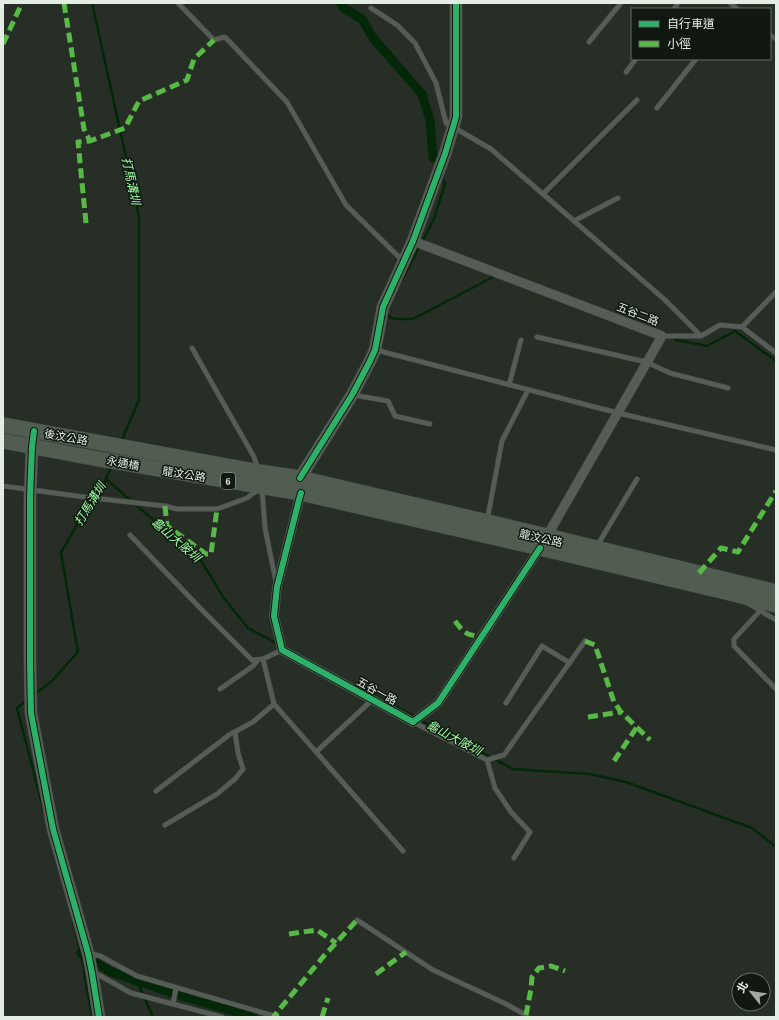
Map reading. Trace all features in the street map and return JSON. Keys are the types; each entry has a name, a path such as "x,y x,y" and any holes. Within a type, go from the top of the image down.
{"main road":[{"name":"6","path":"3,425 34,431"},
{"name":"後汶公路","path":"34,431 98,442"},
{"name":"6","path":"3,441 32,446"},
{"name":"永通橋","path":"98,442 158,453"},
{"name":"後汶公路","path":"32,446 93,458"},
{"name":"龍汶公路","path":"158,453 261,479 301,493 544,542 776,605"},
{"name":"永通橋","path":"93,458 154,468"},
{"name":"龍汶公路","path":"154,468 261,479 300,478 487,522 544,542 596,548 776,592"},
{"path":"300,478 301,493"}],"street":[{"path":"300,478 352,395 375,350 383,307 404,262 416,242 445,154 456,117 456,3"},
{"name":"五谷二路","path":"416,242 662,336 544,542"},
{"path":"34,431 32,446 31,489 31,713 53,829 88,953 99,1017"},
{"path":"282,650 274,616 277,586 301,493"},
{"path":"413,722 438,703 544,542"},
{"name":"五谷一路","path":"282,650 413,722"}],"lane":[{"path":"178,3 214,40 225,37 287,102 346,205 404,262"},
{"path":"589,42 621,3"},
{"path":"371,8 397,25 415,43 436,83 446,123 491,149 664,299 701,336"},
{"path":"626,72 635,60"},
{"path":"657,108 695,60"},
{"path":"543,194 637,100"},
{"path":"574,221 618,198"},
{"path":"742,327 776,292"},
{"path":"662,336 701,336 720,325 742,327 776,353"},
{"path":"537,338 646,362 670,373 728,388"},
{"path":"508,385 521,340"},
{"path":"192,348 254,457 261,479 265,528 277,586"},
{"path":"375,350 618,413 776,450"},
{"path":"487,522 502,441 528,390"},
{"path":"352,395 388,400 396,416 430,424"},
{"path":"3,486 177,508 217,509 247,498 261,479"},
{"path":"596,548 637,479"},
{"path":"130,535 252,660 261,660"},
{"path":"734,594 776,620"},
{"path":"760,611 734,639 734,646 776,689"},
{"path":"413,722 488,760 504,755 585,641"},
{"path":"506,703 542,646 570,663"},
{"path":"220,689 261,660 282,650"},
{"path":"261,660 274,704 403,851"},
{"path":"316,752 372,699"},
{"path":"156,791 229,735 253,722 274,704"},
{"path":"165,825 217,794 236,780 243,769 238,753 235,732"},
{"path":"488,760 495,788 511,812 530,832 514,858"},
{"path":"357,920 434,970 526,1014 525,1017"},
{"path":"88,953 100,956 137,976 274,1016"},
{"path":"92,973 99,975 132,993 222,1017"},
{"path":"173,1004 176,988"}],"waterway":[{"name":"打馬溝圳","path":"92,3 139,216 139,400 121,442"},
{"path":"340,3 345,9 362,19 373,38 422,94 430,120 433,158"},
{"path":"433,158 437,166"},
{"path":"402,280 434,219 445,184 441,176"},
{"path":"386,313 391,318 413,319 493,277"},
{"path":"676,340 707,346 735,331 776,361"},
{"name":"打馬溝圳","path":"35,694 51,682 78,652 61,553 85,510 102,488 111,467"},
{"name":"龜山大陂圳","path":"106,479 202,562 223,597 248,628 278,644"},
{"name":"龜山大陂圳","path":"357,686 416,717"},
{"name":"打馬溝圳","path":"26,701 17,708 44,812"},
{"name":"龜山大陂圳","path":"420,720 513,769 590,774 626,782 752,828 776,847"},
{"path":"72,917 81,953 92,1017"},
{"path":"81,953 111,972 178,995 254,1017"},
{"path":"137,981 153,1017"}],"marked path":[{"path":"3,44 22,3"},
{"path":"64,3 84,129 90,141"},
{"path":"86,223 78,142 90,141 125,128 139,101 187,80 194,59 214,40"},
{"path":"699,573 721,548 738,552 776,491"},
{"path":"165,506 167,526 206,554 211,554 217,509"},
{"path":"455,621 466,633 481,637"},
{"path":"585,641 595,645 614,702 621,712 650,740"},
{"path":"588,717 621,712"},
{"path":"614,761 637,727"},
{"path":"279,1017 274,1016 323,957 357,920"},
{"path":"289,934 317,930 336,943"},
{"path":"376,974 406,952"},
{"path":"526,1015 532,977 539,968 551,966 565,971"},
{"path":"322,1017 328,998"}],"cycle path":[{"path":"300,478 352,395 375,350 383,307 413,241 445,154 456,117 456,3"},
{"path":"34,431 30,497 31,713 53,829 88,953 99,1017"},
{"path":"301,493 277,587 274,616 282,650 413,722 438,703 540,548"}]}
